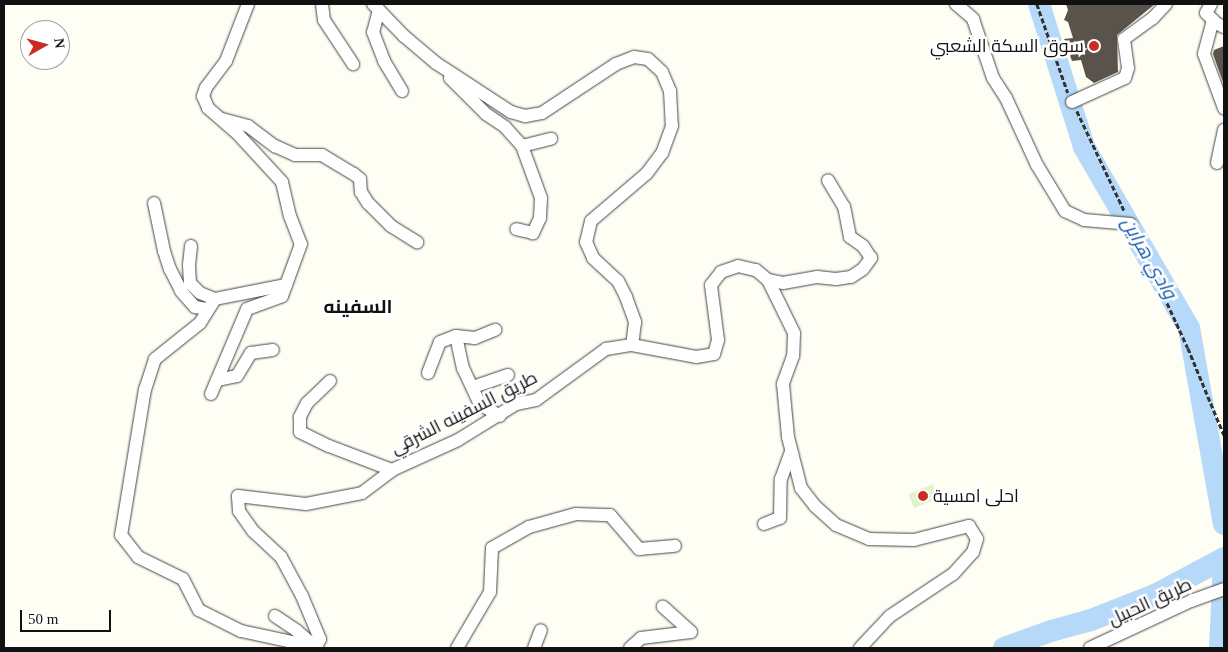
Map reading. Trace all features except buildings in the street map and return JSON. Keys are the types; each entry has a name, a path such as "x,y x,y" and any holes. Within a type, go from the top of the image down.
{"street":[{"path":"211,394 247,309 282,296 301,244 290,216 282,182 236,132 217,118 208,108 202,96 226,61 248,4"},
{"path":"322,4 324,20 353,64"},
{"path":"956,4 974,19 993,78 1006,98 1037,165 1065,211 1084,220 1131,224"},
{"path":"1072,102 1125,78 1128,68 1124,39 1153,18 1166,4"},
{"path":"1211,4 1206,13 1219,24 1204,54 1224,108"},
{"path":"376,7 522,146 541,198 540,218 533,233 516,229"},
{"path":"376,7 373,32 384,61 402,91"},
{"path":"436,63 511,112 525,116 542,113 616,64 634,57 648,60 662,72 670,91 672,126 662,153 646,174 591,221 586,242 593,258 618,281 626,297 635,322 632,345"},
{"path":"217,118 248,126 275,146 295,155 322,155 354,174 360,179 361,192 368,203 391,226 417,242"},
{"path":"1217,163 1224,130"},
{"path":"522,146 551,140"},
{"path":"768,280 783,283 817,277 836,279 851,277 863,269 871,258 863,246 850,237 844,208 828,180"},
{"path":"154,203 164,251 181,291 195,306 211,304 286,285"},
{"path":"191,246 190,283 211,304"},
{"name":"طريق السفينه الشرقي","path":"316,647 320,639 302,596 281,558 253,531 239,511 238,496 306,504 362,494 392,470 440,449 500,416 516,404 536,400 606,349 632,345 696,357 714,354 718,340 711,285 721,272 738,266 756,270 768,280"},
{"path":"768,280 794,333 794,356 784,384 791,452 801,488 815,506 836,524 852,533 869,539 914,540 969,526 977,539 973,552 953,574 890,616 860,648"},
{"path":"211,304 200,323 155,359 145,389 121,535 138,556 182,578 199,610 241,631 316,647"},
{"path":"428,373 440,342 456,336 475,338 495,330"},
{"path":"456,336 463,368 480,404 500,416"},
{"path":"217,380 237,376 251,353 274,350"},
{"path":"473,388 508,375"},
{"path":"330,381 307,402 300,417 300,432 329,446 392,470"},
{"path":"764,524 780,518 781,479 791,452"},
{"path":"457,648 490,592 492,548 529,527 576,514 610,515 639,549 674,546"},
{"name":"طريق الحبيل","path":"1090,648 1191,601 1224,589"},
{"path":"630,648 641,638 691,632 663,607"},
{"path":"275,616 316,647"},
{"path":"534,648 541,630"}],"green space":[{"name":"احلى امسية","path":"933,484 939,498 914,508 908,495"}],"waterway":[{"name":"وادي هراين","path":"1039,4 1084,147 1189,328 1224,524"},
{"path":"1004,648 1051,631 1091,620 1157,594 1224,558"},
{"name":"وادي هراين","path":"1220,648 1224,562"}],"place":[{"name":"سوق السكة الشعبي","path":"1094,46"},
{"name":"احلى امسية","path":"923,496"}],"district":[{"name":"السفينه","path":"358,307"}]}
